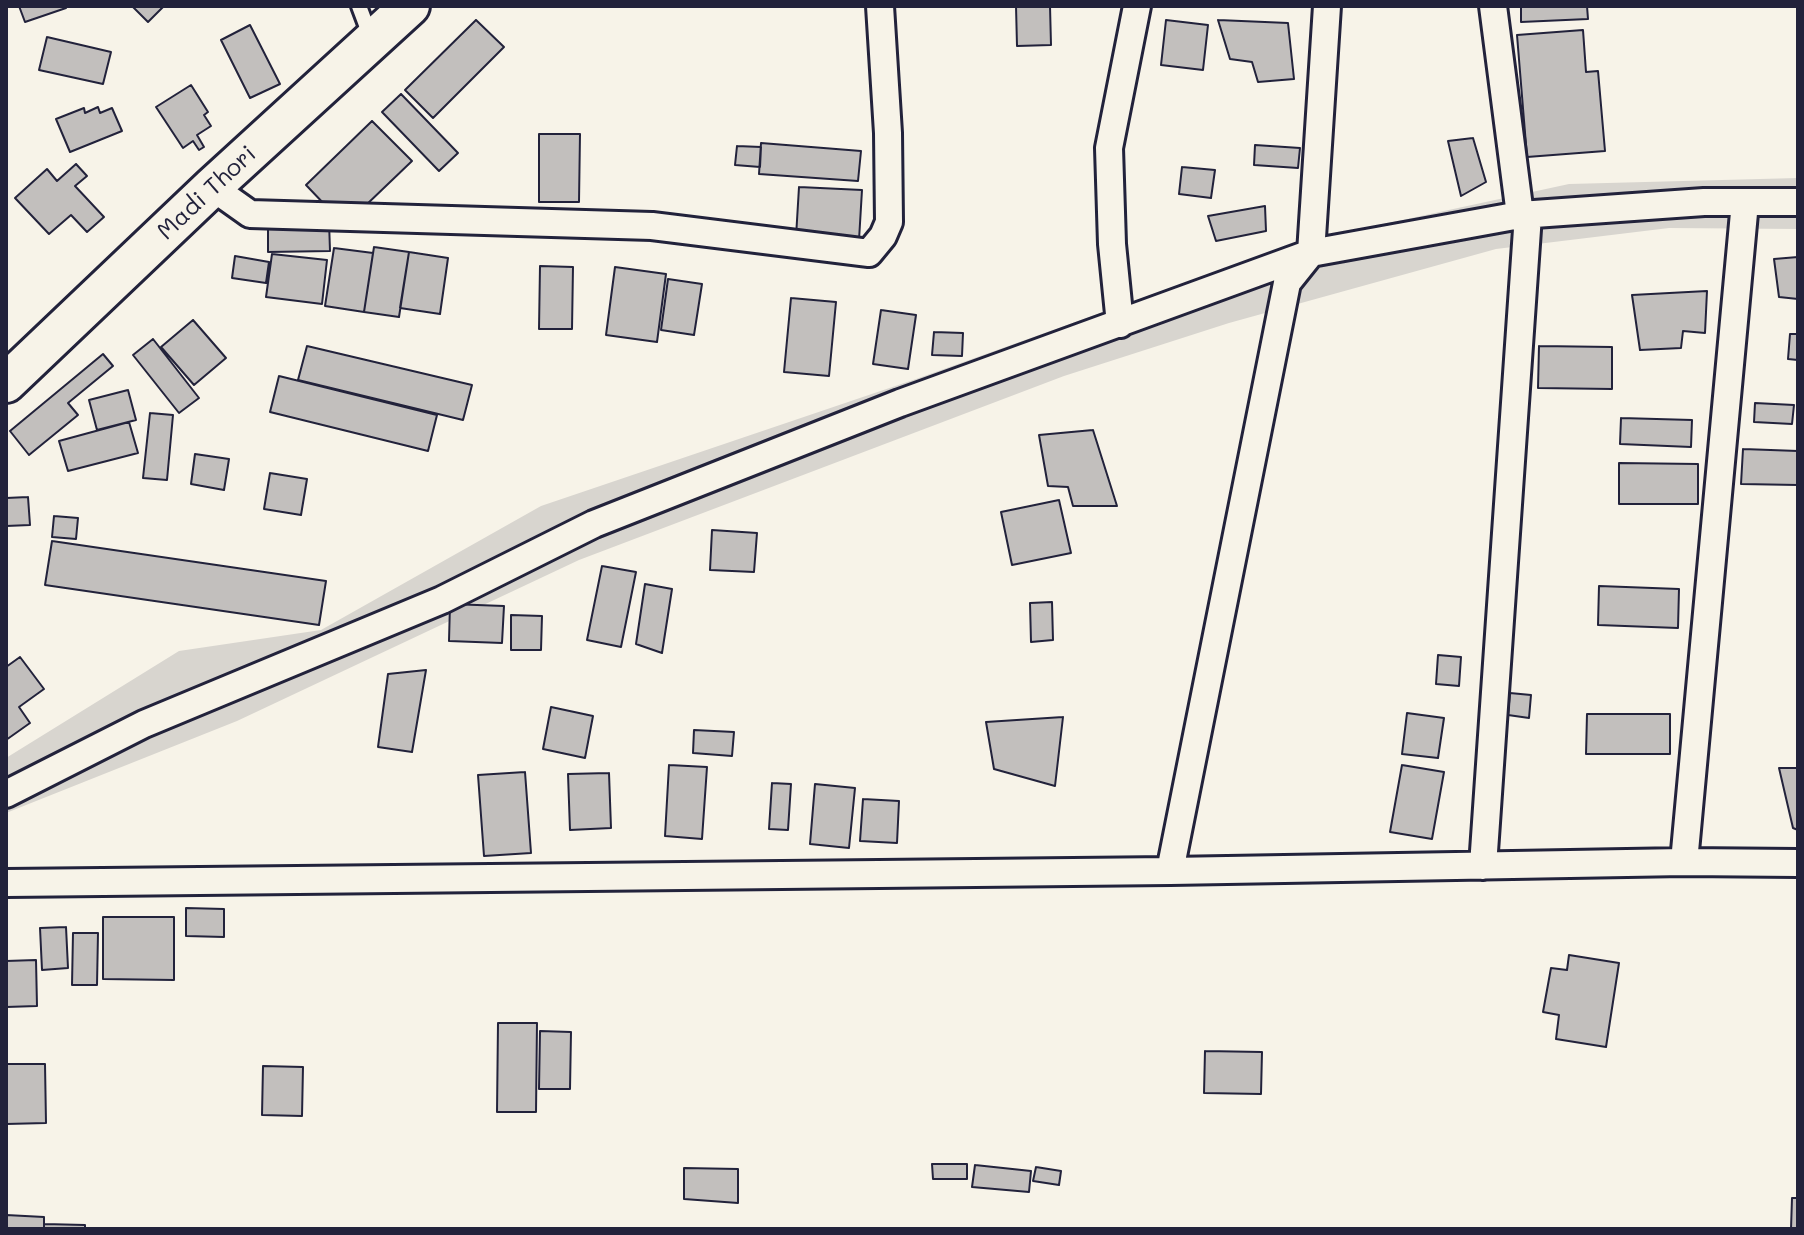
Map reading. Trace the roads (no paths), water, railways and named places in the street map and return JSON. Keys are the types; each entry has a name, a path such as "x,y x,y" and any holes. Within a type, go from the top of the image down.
{"main road":[{"name":"Madi Thori","path":"6,383 212,187 410,6"}],"street":[{"path":"212,187 250,214 652,226 869,253 883,236 889,222 888,133 880,6"},
{"path":"1120,324 1112,244 1109,148 1137,6"},
{"path":"1170,871 1287,283 1311,253 1327,6"},
{"path":"1483,866 1524,215 1493,6"},
{"path":"6,794 144,724 442,600 594,524 900,403 1311,253 1524,215 1704,202 1798,202"},
{"path":"1684,862 1745,202"},
{"path":"6,883 1798,863"}],"lane":[{"path":"359,6 372,42"}]}
